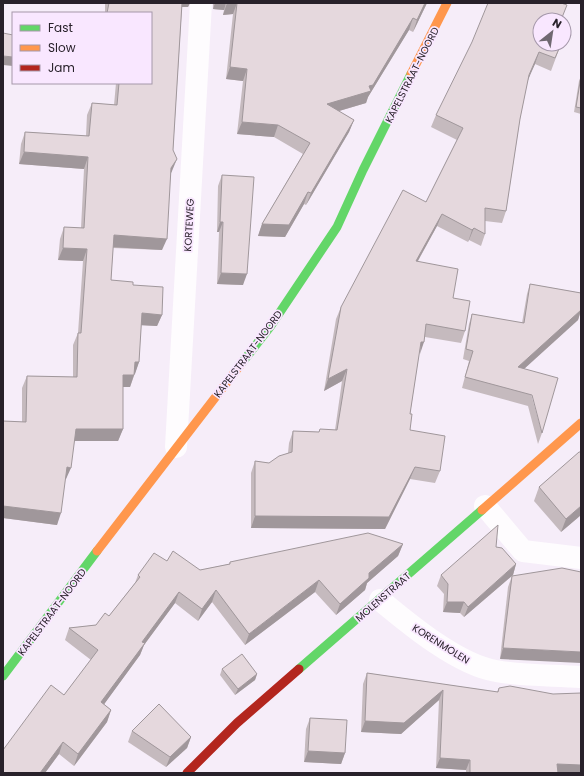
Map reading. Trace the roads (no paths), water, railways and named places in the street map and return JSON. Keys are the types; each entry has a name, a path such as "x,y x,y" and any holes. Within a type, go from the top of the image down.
{"street":[{"name":"KORTEWEG","path":"176,447 201,3"},
{"name":"KAPELSTRAAT-NOORD","path":"3,676 176,447 270,327 337,227 448,3"},
{"name":"MOLENSTRAAT","path":"187,773 237,723 380,600 581,423"},
{"path":"486,506 523,551 581,558"},
{"name":"KORENMOLEN","path":"380,600 417,631 470,663 495,671 581,677"}]}
